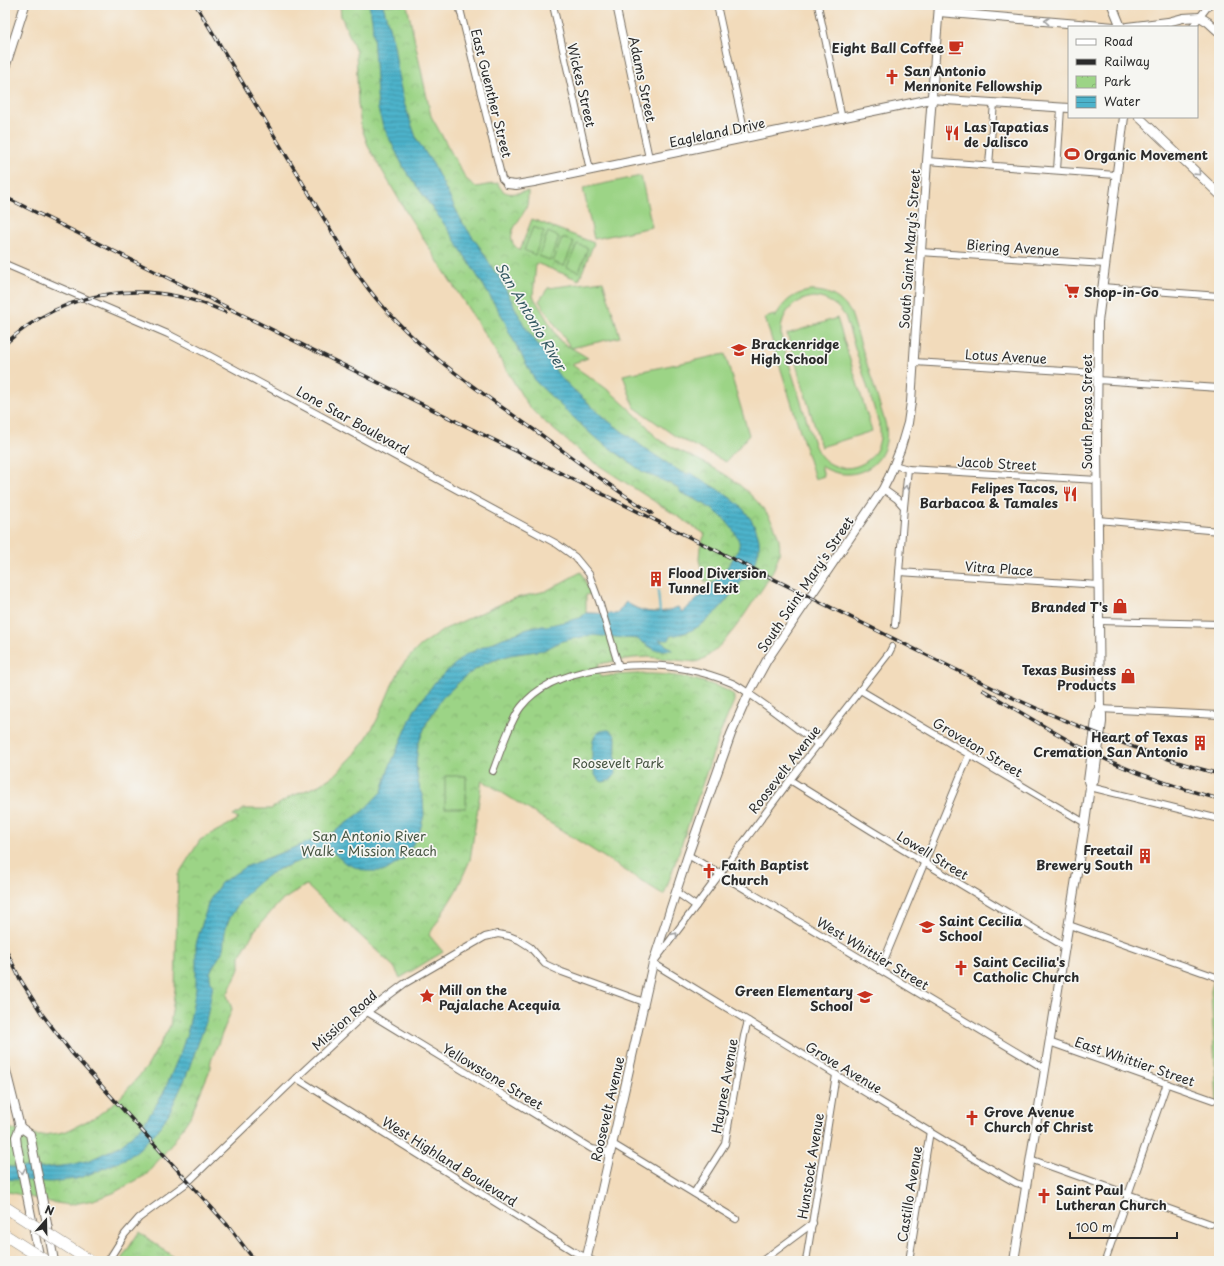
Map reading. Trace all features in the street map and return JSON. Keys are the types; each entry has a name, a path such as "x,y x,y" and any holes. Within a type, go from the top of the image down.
{"highway":[{"path":"5,1207 90,1261"},
{"path":"5,1236 46,1261"}],"main road":[{"path":"5,68 25,5"},
{"path":"1112,5 1122,26"},
{"path":"939,9 1104,26"},
{"name":"South Saint Mary's Street","path":"749,694 767,660 883,489 900,450 908,423 914,362 920,252 939,9"},
{"path":"1135,26 1200,16 1219,32"},
{"name":"Eagleland Drive","path":"506,184 516,185 528,183 932,99 1065,108"},
{"name":"South Presa Street","path":"1014,1261 1090,787 1094,781 1102,730 1102,714 1100,709 1098,520 1098,322 1124,118"},
{"path":"1140,118 1219,194"},
{"name":"Roosevelt Avenue","path":"588,1260 611,1143 653,963 688,855 731,734 749,694"},
{"path":"5,1067 20,1127 16,1137 40,1261"},
{"path":"20,1127 30,1134 54,1261"}],"street":[{"name":"East Guenther Street","path":"459,5 502,179 506,184"},
{"name":"Wickes Street","path":"553,5 590,170"},
{"name":"Adams Street","path":"616,5 649,158"},
{"path":"717,5 746,138"},
{"path":"818,5 842,118"},
{"path":"1193,26 1209,5"},
{"path":"989,165 994,103"},
{"path":"1057,170 1065,108"},
{"path":"927,161 1116,175"},
{"name":"Biering Avenue","path":"920,252 1105,264"},
{"name":"Lone Star Boulevard","path":"5,264 168,334 196,348 557,544 575,557 590,574 619,667"},
{"path":"1102,287 1219,296"},
{"name":"Lotus Avenue","path":"914,362 1097,376 1219,388"},
{"name":"Jacob Street","path":"894,465 908,469 1098,480"},
{"path":"895,625 908,469"},
{"path":"883,489 897,499 904,507"},
{"path":"1098,520 1219,530"},
{"name":"Vitra Place","path":"899,572 1099,585"},
{"path":"1099,622 1219,624"},
{"name":"Roosevelt Avenue","path":"653,963 719,873 790,780 819,745 892,647"},
{"path":"493,771 520,708 541,688 574,674 641,665 686,669 732,683 819,745"},
{"name":"Groveton Street","path":"860,690 1085,824"},
{"path":"1100,709 1219,715"},
{"path":"880,970 969,755"},
{"name":"Lowell Street","path":"790,780 1065,947"},
{"path":"1090,787 1219,819"},
{"name":"West Whittier Street","path":"688,855 1045,1069"},
{"path":"676,892 696,906"},
{"path":"1069,925 1219,978"},
{"name":"Mission Road","path":"108,1261 125,1234 139,1218 188,1182 367,1012 397,988 485,937 498,934 520,940 530,947 545,964 562,972 644,1002"},
{"name":"Grove Avenue","path":"653,963 1016,1183 1026,1186"},
{"name":"Yellowstone Street","path":"367,1012 592,1149 610,1152"},
{"name":"Haynes Avenue","path":"694,1193 725,1144 748,1021"},
{"name":"East Whittier Street","path":"1049,1042 1213,1100"},
{"name":"Hunstock Avenue","path":"806,1261 836,1075"},
{"name":"West Highland Boulevard","path":"296,1078 572,1252 588,1260"},
{"path":"1105,1261 1168,1084"},
{"name":"Castillo Avenue","path":"909,1261 930,1131"},
{"path":"611,1143 736,1219"},
{"path":"1030,1159 1211,1224"},
{"path":"762,1261 813,1223"}],"green space":[{"name":"San Antonio River Walk - Mission Reach","path":"340,5 407,5 431,116 466,179 476,187 498,183 500,188 507,193 528,191 526,208 513,230 512,241 515,246 520,250 532,219 594,243 579,280 536,263 533,296 560,341 588,358 571,364 613,394 662,442 729,477 752,496 771,520 777,533 780,546 778,558 766,582 740,621 719,647 703,659 695,662 648,657 598,664 600,677 628,674 669,675 710,684 726,690 734,696 734,701 719,736 664,895 482,780 470,860 457,889 429,935 443,952 400,978 394,967 306,885 280,902 255,930 240,956 240,967 227,995 232,1009 211,1061 209,1072 190,1117 171,1145 146,1175 113,1193 93,1200 69,1205 5,1191 5,1127 37,1136 69,1130 97,1116 119,1099 147,1067 170,1026 175,990 178,875 200,840 239,819 233,816 244,809 271,809 290,797 319,785 336,774 355,754 367,737 377,720 403,664 420,646 445,629 512,599 546,591 581,572 591,594 586,595 586,613 617,614 626,602 645,611 658,612 671,610 678,607 682,612 697,600 713,583 705,582 699,560 700,547 705,534 589,459 528,406 491,344 408,215 369,148 361,126 358,104 356,51 341,16"},
{"path":"641,176 652,227 594,239 583,188"},
{"path":"533,227 544,231 535,255 524,250"},
{"path":"548,232 559,237 550,260 539,256"},
{"path":"562,238 574,242 564,266 553,262"},
{"path":"577,244 588,248 579,272 567,267"},
{"path":"603,281 620,337 571,348 539,301 548,288"},
{"path":"816,291 828,293 843,303 851,313 885,422 887,436 884,449 878,459 870,467 859,472 847,474 834,472 821,466 824,476 815,479 765,318 774,315 775,318 788,300 803,292","holes":["815,297 836,306 845,316 879,424 880,439 875,452 867,461 856,466 844,468 832,465 822,457 814,444 782,341 782,325 784,317 788,311 799,301"]},
{"path":"837,318 872,431 821,447 787,334"},
{"path":"725,354 749,435 726,462 675,436 634,407 623,375"},
{"path":"445,776 466,776 466,808 445,808"},
{"path":"1219,957 1219,1140 1211,991"},
{"path":"139,1232 179,1261 120,1261"}],"water":[{"path":"369,5 383,5 394,45 404,103 417,140 433,164 462,222 498,275 525,327 560,377 603,417 647,450 681,472 687,474 691,473 719,490 743,509 755,527 758,536 759,544 756,560 747,574 709,619 692,630 682,634 670,636 669,640 659,640 673,650 655,650 637,639 591,635 562,641 544,650 510,655 486,663 467,675 442,698 426,724 418,745 416,764 418,782 423,799 424,815 419,834 404,859 385,871 365,871 345,863 329,849 275,871 258,883 238,905 226,926 222,952 212,968 210,976 213,985 206,1022 185,1079 169,1113 158,1130 129,1157 76,1179 50,1182 5,1179 5,1165 10,1167 44,1168 70,1165 90,1160 118,1147 143,1125 163,1094 188,1030 196,989 196,944 209,901 221,883 245,867 334,832 363,811 382,791 389,768 414,711 435,682 465,655 535,626 547,626 580,618 586,613 617,614 626,602 645,611 658,612 671,610 678,607 682,612 715,582 731,562 739,546 738,539 720,515 697,500 681,493 679,489 671,484 643,472 593,436 536,382 509,332 505,321 447,228 405,170 383,126 378,109 372,19"},
{"path":"609,730 615,735 616,738 615,775 611,780 603,782 598,780 594,771 592,745 595,736 598,733"}],"waterway":[{"path":"658,591 660,613"}],"railway":[{"path":"196,5 353,267 371,293 392,317 438,360 463,379 609,485 652,513"},
{"path":"5,197 1009,696 1112,740 1219,774"},
{"path":"5,344 29,325 55,310 82,300 110,294 138,292 167,295 196,301 225,312"},
{"path":"983,690 1064,738 1107,760 1154,779 1219,799"},
{"path":"5,948 20,979 42,1014 71,1052 230,1228 255,1261"}],"place":[{"name":"Eight Ball Coffee","path":"956,47"},
{"name":"San Antonio Mennonite Fellowship","path":"892,77"},
{"name":"Las Tapatias de Jalisco","path":"952,133"},
{"name":"Organic Movement","path":"1072,154"},
{"name":"Shop-in-Go","path":"1072,291"},
{"name":"Brackenridge High School","path":"739,350"},
{"name":"Felipes Tacos, Barbacoa & Tamales","path":"1070,494"},
{"name":"Flood Diversion Tunnel Exit","path":"656,579"},
{"name":"Branded T's","path":"1120,606"},
{"name":"Texas Business Products","path":"1128,676"},
{"name":"Heart of Texas Cremation San Antonio","path":"1200,743"},
{"name":"Freetail Brewery South","path":"1145,856"},
{"name":"Faith Baptist Church","path":"709,871"},
{"name":"Saint Cecilia School","path":"927,927"},
{"name":"Saint Cecilia's Catholic Church","path":"961,968"},
{"name":"Mill on the Pajalache Acequia","path":"427,996"},
{"name":"Green Elementary School","path":"865,997"},
{"name":"Grove Avenue Church of Christ","path":"972,1118"},
{"name":"Saint Paul Lutheran Church","path":"1044,1196"}],"water label":[{"name":"San Antonio River","path":"531,316"}],"park label":[{"name":"Roosevelt Park","path":"618,762"}]}
